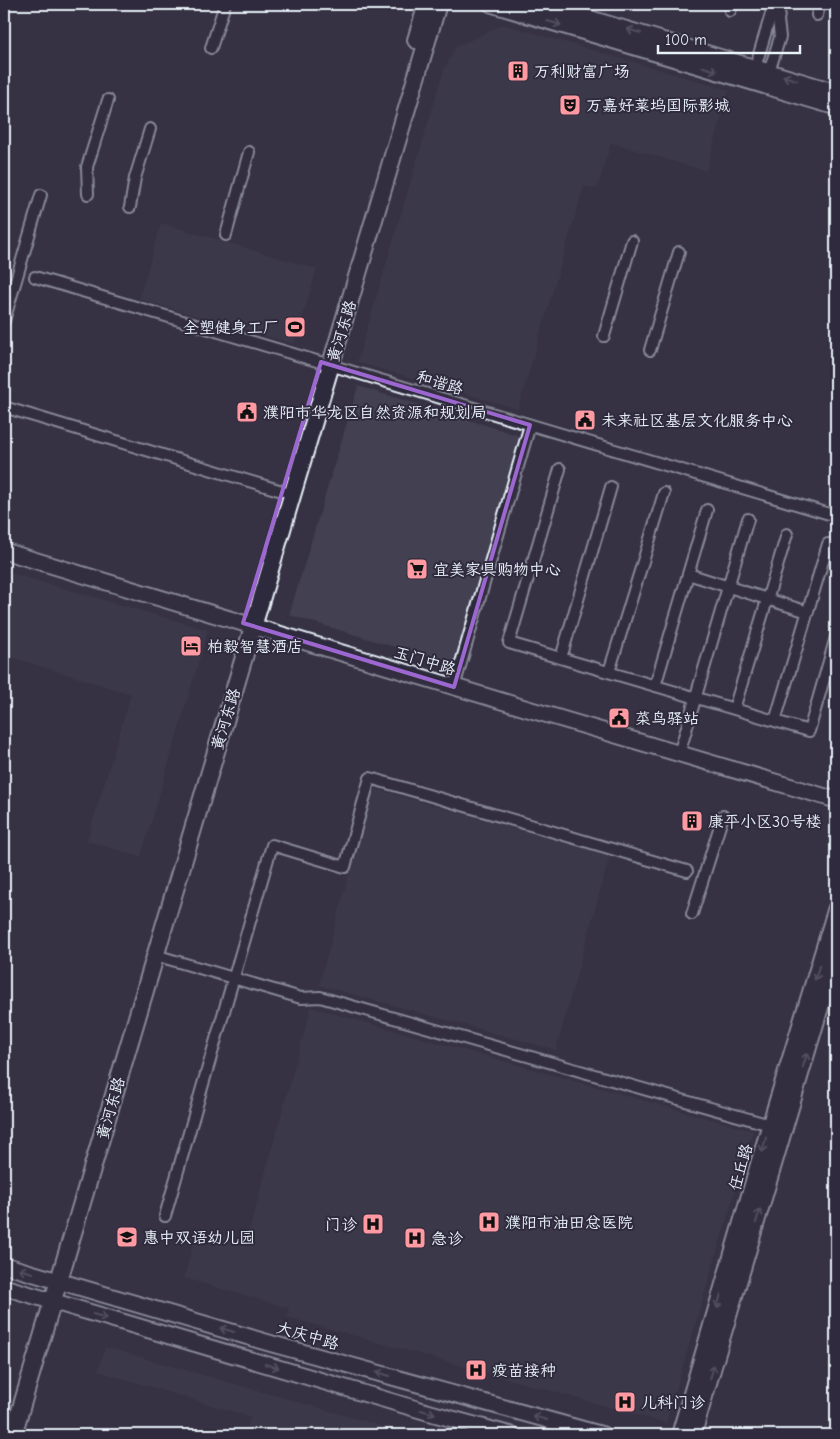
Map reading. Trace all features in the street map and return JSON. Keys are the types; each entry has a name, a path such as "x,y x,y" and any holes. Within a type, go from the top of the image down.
{"main road":[{"name":"黄河东路","path":"54,1280 155,955 248,624 282,491 326,364 427,4"},
{"name":"黄河东路","path":"4,1429 48,1300 326,364 438,4"},
{"name":"黄河东路","path":"13,1435 48,1300"}],"street":[{"path":"212,48 225,4"},
{"path":"491,4 836,107"},
{"path":"541,4 836,92"},
{"path":"762,70 774,4"},
{"path":"762,70 780,37 778,20 781,4"},
{"path":"817,15 820,4"},
{"path":"88,194 88,167 108,100"},
{"path":"130,207 135,178 150,128"},
{"path":"226,235 249,152"},
{"path":"4,321 41,195"},
{"path":"604,336 632,241"},
{"path":"650,350 679,252"},
{"name":"和谐路","path":"36,277 836,516"},
{"path":"4,407 282,491"},
{"path":"454,687 530,425"},
{"path":"560,469 509,643 809,731 836,637"},
{"path":"561,658 611,487"},
{"path":"609,672 664,492"},
{"path":"655,686 707,510"},
{"path":"679,754 748,519"},
{"path":"734,709 787,534"},
{"path":"775,721 828,544"},
{"name":"玉门中路","path":"4,551 836,800"},
{"path":"688,574 808,612"},
{"path":"165,1216 272,845 345,867 370,778 687,871"},
{"path":"692,914 723,816"},
{"name":"任丘路","path":"680,1435 770,1125 836,909"},
{"path":"155,955 302,998 320,996 770,1125"},
{"name":"任丘路","path":"693,1435 836,955"},
{"name":"大庆中路","path":"4,1265 288,1348 603,1435"},
{"path":"4,1288 511,1435"}],"highlighted area":[{"path":"321,362 530,425 454,687 243,623"}],"shaded area":[{"path":"503,24 729,90 706,171 611,143 597,189 584,186 518,409 357,362 444,69 456,47"},
{"path":"161,223 317,269 294,344 139,299"},
{"path":"358,386 527,438 461,667 289,615"},
{"path":"4,571 208,630 141,857 87,841 131,694 4,655"},
{"path":"372,788 610,855 556,1050 319,985"},
{"name":"濮阳市油田总医院","path":"311,1007 753,1131 666,1423 287,1317 289,1308 184,1278 197,1229 246,1242"},
{"path":"105,1347 412,1435 245,1435 250,1417 98,1371"}],"place":[{"name":"万利财富广场","path":"518,71"},
{"name":"万嘉好莱坞国际影城","path":"570,105"},
{"name":"全塑健身工厂","path":"295,327"},
{"name":"濮阳市华龙区自然资源和规划局","path":"247,412"},
{"name":"未来社区基层文化服务中心","path":"585,420"},
{"name":"宜美家具购物中心","path":"417,569"},
{"name":"柏毅智慧酒店","path":"191,646"},
{"name":"菜鸟驿站","path":"619,718"},
{"name":"康平小区30号楼","path":"692,821"},
{"name":"濮阳市油田总医院","path":"489,1222"},
{"name":"门诊","path":"373,1224"},
{"name":"惠中双语幼儿园","path":"127,1237"},
{"name":"急诊","path":"415,1238"},
{"name":"疫苗接种","path":"476,1370"},
{"name":"儿科门诊","path":"625,1402"}]}
